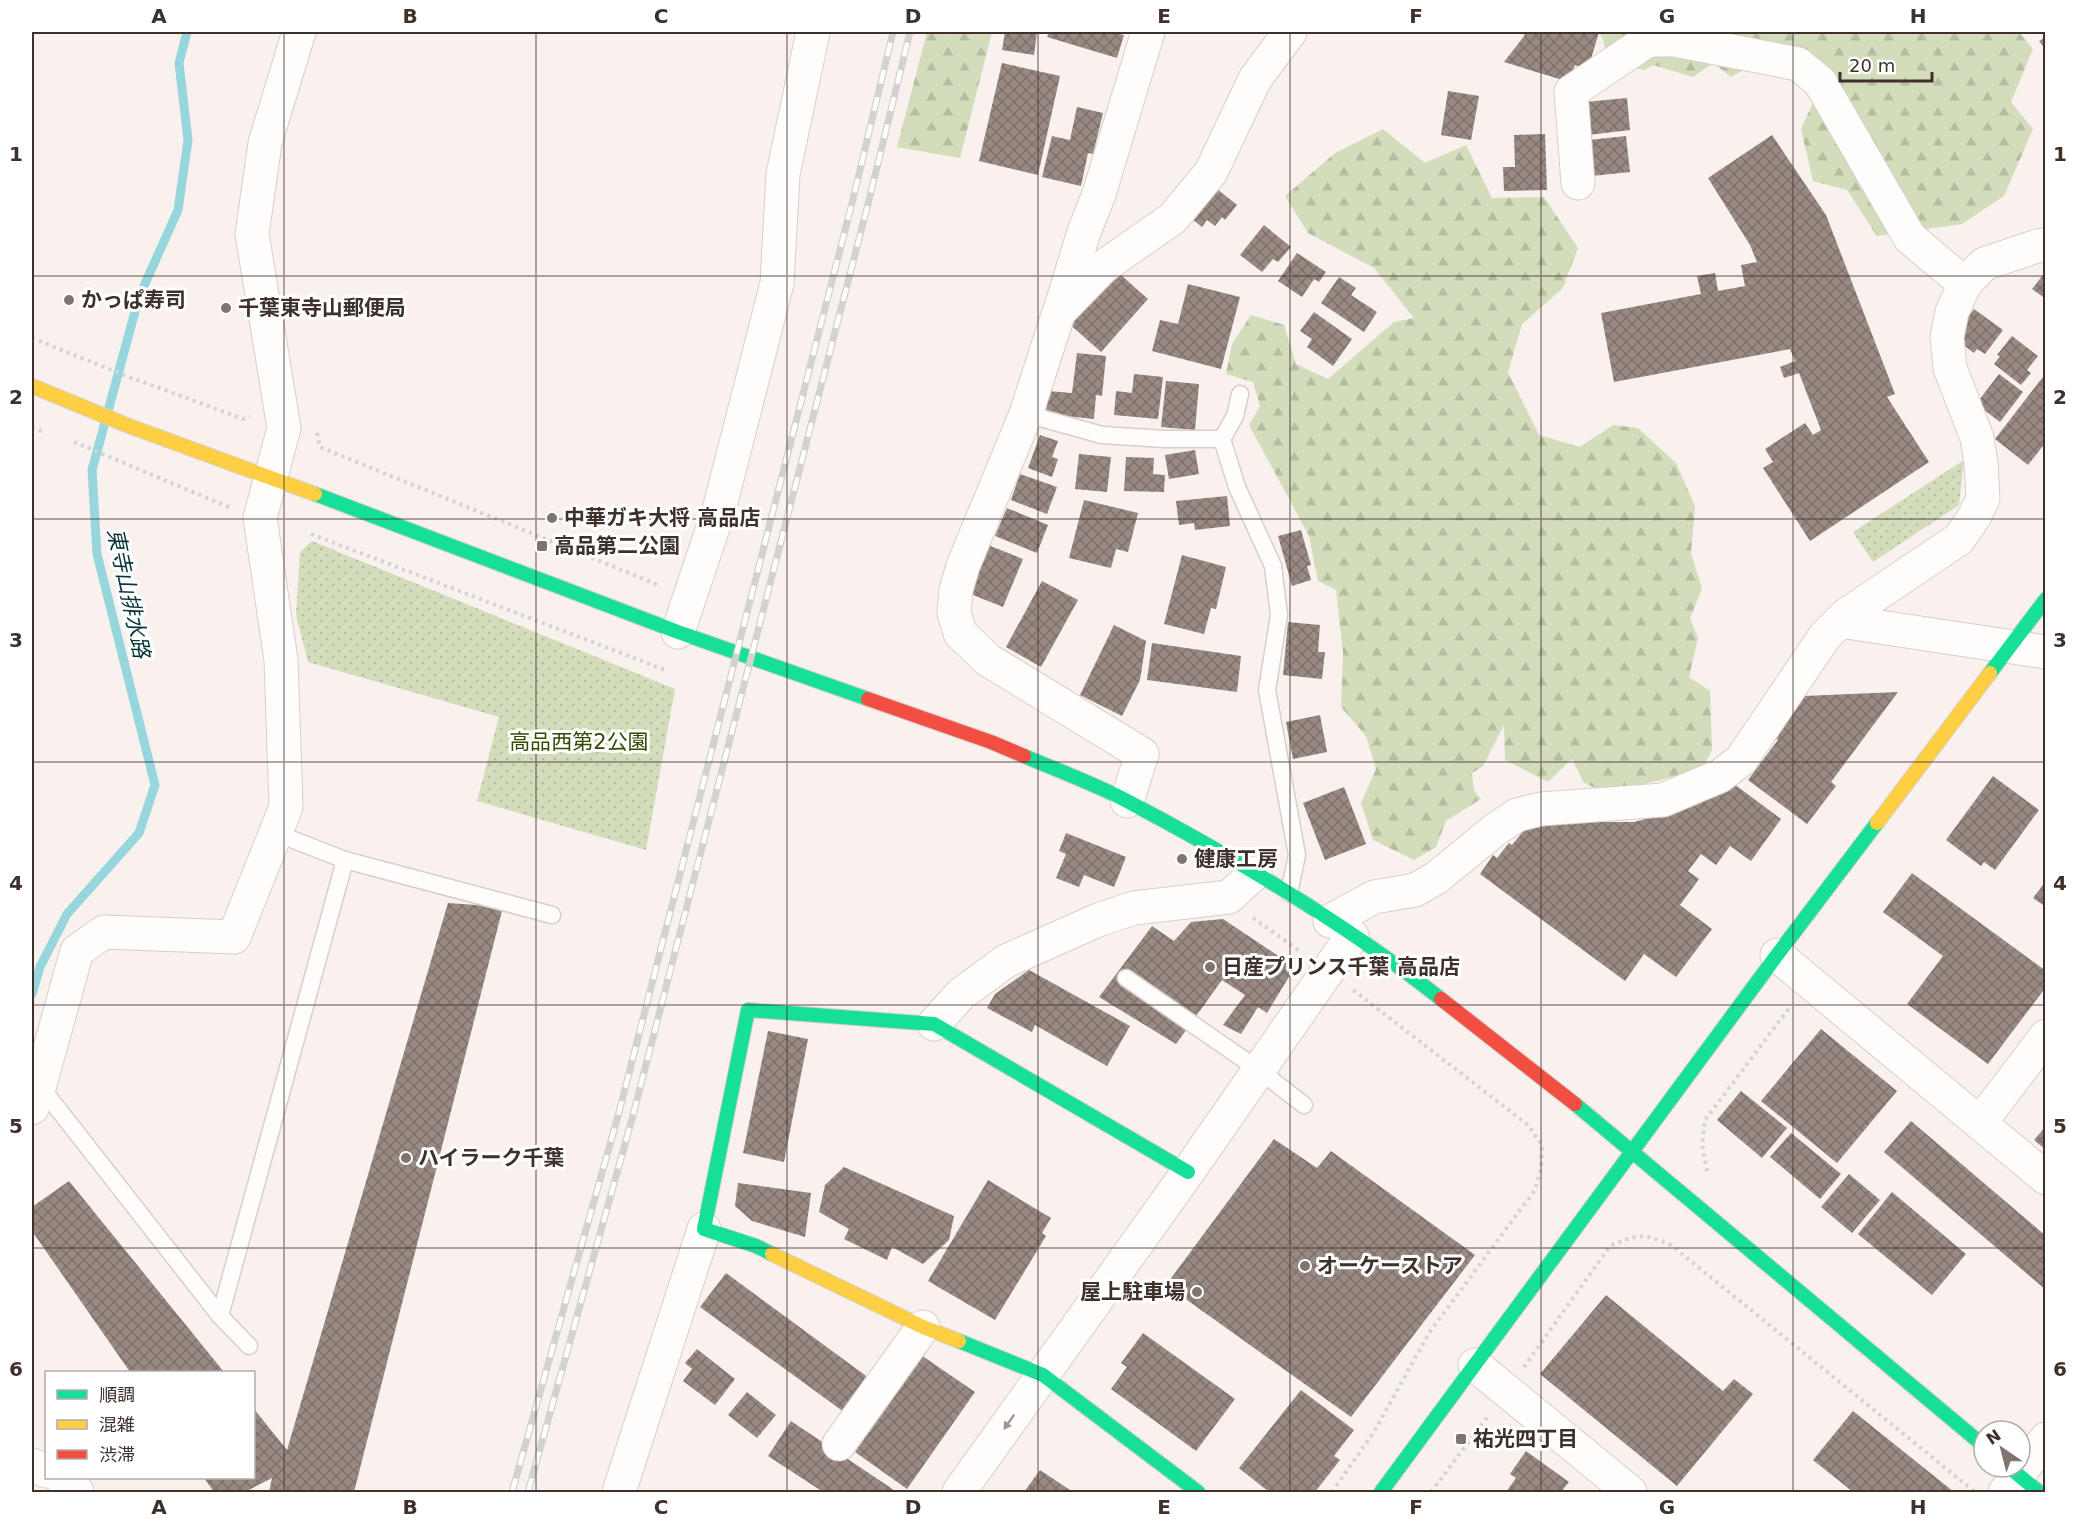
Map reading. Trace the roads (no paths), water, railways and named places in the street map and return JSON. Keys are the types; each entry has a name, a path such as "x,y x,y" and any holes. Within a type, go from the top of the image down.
{"street":[{"path":"36,1097 77,951 104,932 234,937 286,807 281,660 260,518 284,428 252,234 265,143 299,32"},
{"path":"678,632 719,510 777,283 783,174 813,32"},
{"path":"1127,801 1142,754 988,660 960,633 954,613 956,590 963,566 1026,414 1084,232 1099,194 1148,32"},
{"path":"1059,312 1104,267 1173,218 1203,182 1211,172 1255,79 1290,32"},
{"path":"1578,183 1571,92 1648,40 1675,40 1798,64 1820,82 1910,238 1965,284"},
{"path":"959,1492 1188,1172 1258,1070 1341,929 1374,897 1415,890 1436,878 1496,829 1517,815 1541,808 1663,800 1720,776 1742,760 1809,658 1825,636 1846,615 1959,539 1983,499 1977,438 1950,368 1947,337 1952,312 1965,284 1984,264 2046,245"},
{"path":"32,386 129,426 272,477 678,632 991,742 1127,801 1289,893 1408,973 1633,1151 1972,1436"},
{"path":"1381,1492 1777,955 2046,599"},
{"path":"1840,621 2046,652"},
{"path":"2011,647 2046,624"},
{"path":"934,1024 961,994 1006,961 1134,908 1229,897 1256,873"},
{"path":"1777,955 2046,1178"},
{"path":"619,1492 704,1229 748,1010 934,1024 1188,1172"},
{"path":"1980,1123 2046,1036"},
{"path":"704,1229 756,1246 923,1327 1043,1375 1198,1492"},
{"path":"839,1444 923,1327"},
{"path":"1475,1365 1630,1492"},
{"path":"2017,1482 2046,1439"},
{"path":"63,1479 77,1492"}],"lane":[{"path":"1240,394 1235,416 1222,439 1237,486 1273,566 1279,615 1267,690 1297,855 1289,893"},
{"path":"1026,414 1102,435 1165,439 1222,439"},
{"path":"276,834 345,860 552,915"},
{"path":"220,1316 345,860"},
{"path":"1126,978 1304,1105"},
{"path":"36,1097 220,1316 249,1346"}],"waterway":[{"name":"東寺山排水路","path":"32,994 40,967 67,914 139,833 155,785 97,554 92,470 139,297 178,210 188,140 179,63 187,32"}],"railway":[{"path":"512,1492 618,1116 852,203 893,32"},
{"path":"528,1492 632,1119 867,208 910,32"}],"place":[{"name":"かっぱ寿司","path":"69,300"},
{"name":"千葉東寺山郵便局","path":"226,308"},
{"name":"中華ガキ大将 高品店","path":"552,518"},
{"name":"高品第二公園","path":"542,546"},
{"name":"健康工房","path":"1182,859"},
{"name":"日産プリンス千葉 高品店","path":"1210,967"},
{"name":"ハイラーク千葉","path":"406,1158"},
{"name":"オーケーストア","path":"1305,1266"},
{"name":"屋上駐車場","path":"1197,1292"},
{"name":"祐光四丁目","path":"1461,1439"}],"park label":[{"name":"高品西第2公園","path":"579,742"}]}
